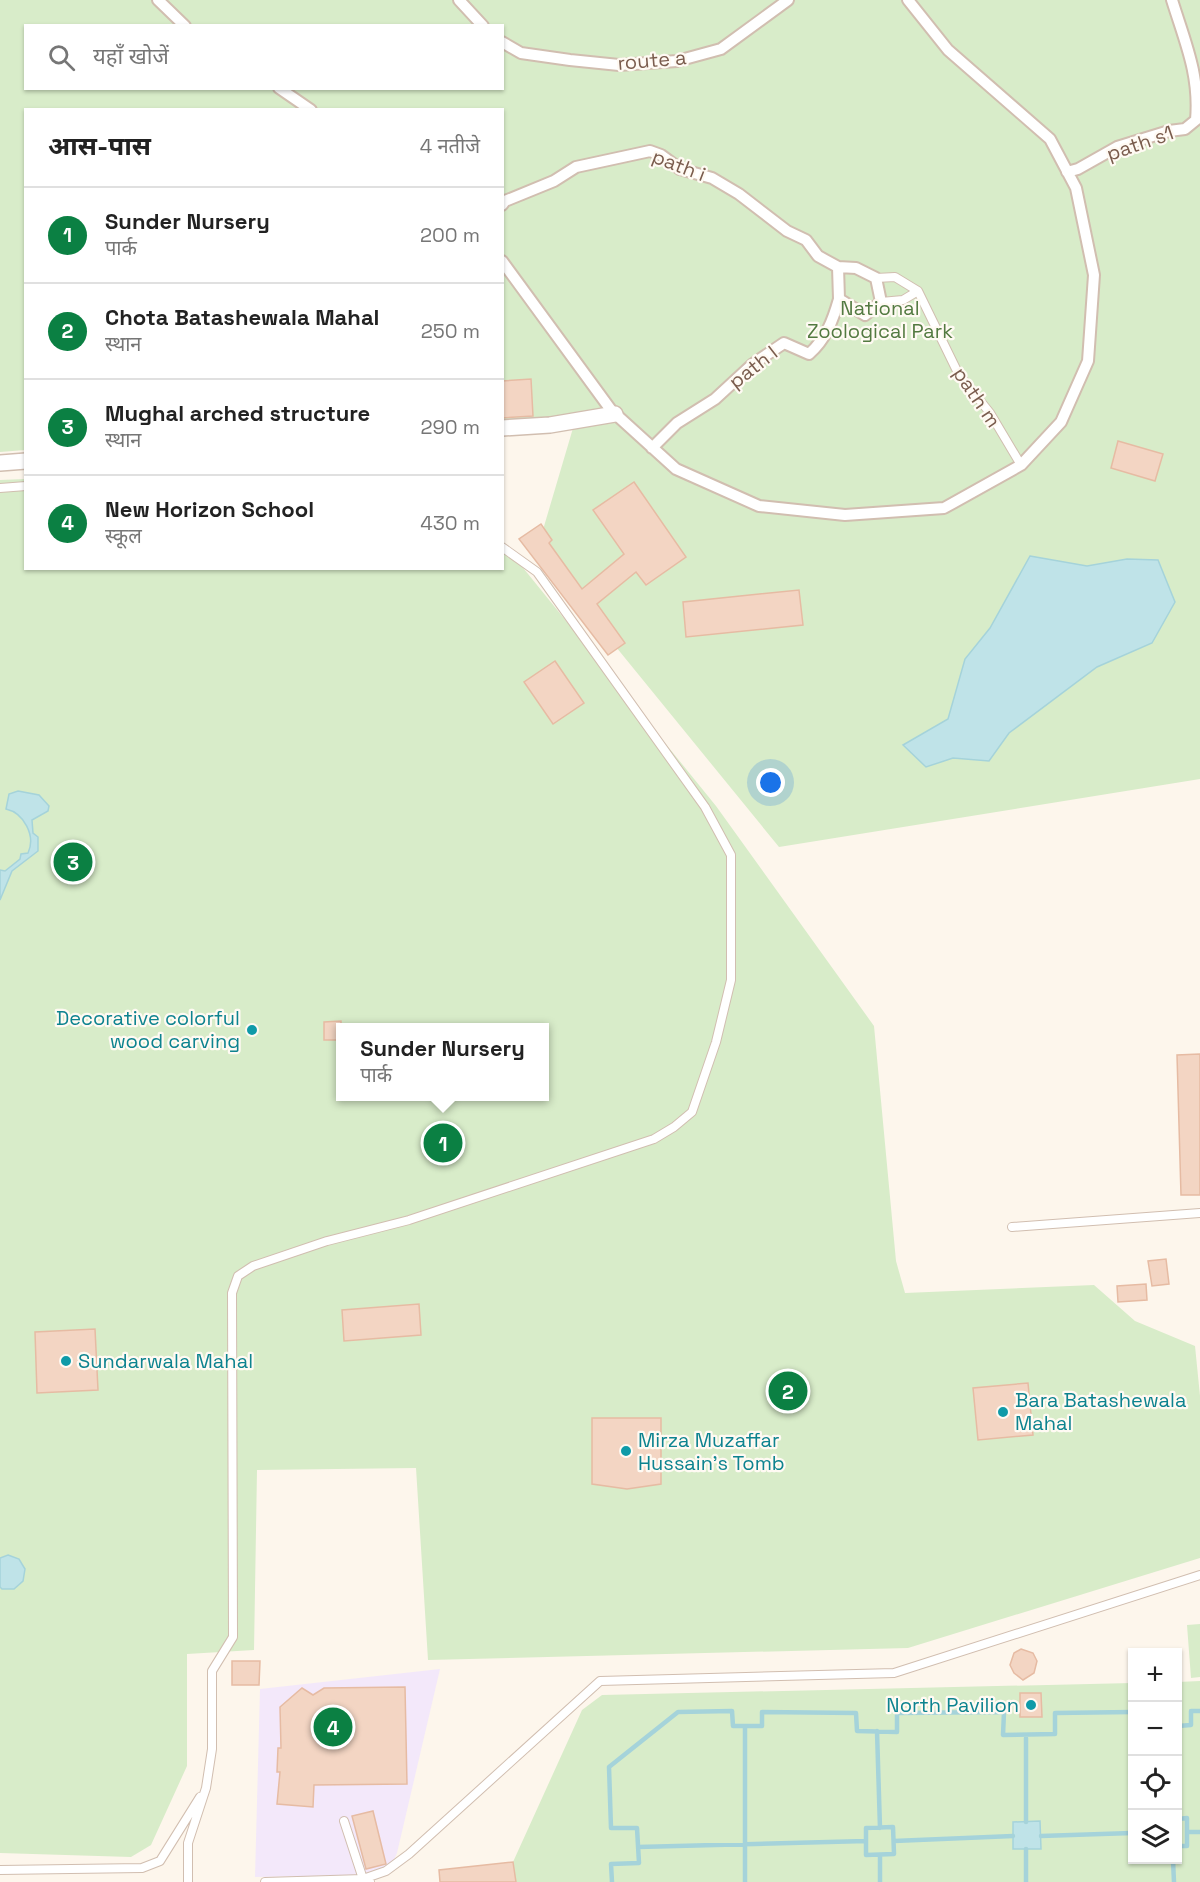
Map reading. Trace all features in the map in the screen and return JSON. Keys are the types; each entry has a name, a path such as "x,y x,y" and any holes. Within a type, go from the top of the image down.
{"street":[{"path":"158,0 183,24"},
{"path":"459,0 481,24"},
{"name":"route a","path":"504,43 521,52 570,60 620,64 678,61 721,49 788,0"},
{"path":"504,264 615,414 676,469 759,506 845,515 944,508 1021,465 1061,422 1088,361 1094,275 1076,188 1050,139 948,50 908,0"},
{"name":"path s1","path":"1067,172 1117,147 1169,130 1185,129 1196,120 1199,84 1172,0"},
{"path":"282,90 308,108"},
{"name":"path i","path":"504,203 554,181 576,167 650,151 661,155 680,169 712,178 739,194 788,231 806,240 818,256 838,267 856,268 876,278"},
{"path":"838,267 839,299 865,315 881,303 876,278"},
{"name":"path l","path":"652,448 677,423 715,399 753,364 784,343 809,354 827,331 834,318 839,299"},
{"path":"504,428 550,425 615,414"},
{"path":"0,463 24,461"}],"lane":[{"path":"876,278 895,277 918,291 903,300 881,303"},
{"name":"path m","path":"918,291 958,373 990,413 1021,465"},
{"path":"0,488 24,486"},
{"path":"188,1882 188,1844 206,1788 212,1749 212,1671 233,1637 232,1293 238,1276 253,1266 327,1241 409,1220 654,1139 674,1127 692,1112 716,1042 731,980 731,855 705,807 537,572 504,548"},
{"path":"1012,1227 1200,1213"},
{"path":"265,1882 366,1880 386,1871 409,1854 600,1681 894,1673 1200,1575"},
{"path":"0,1870 142,1868 160,1860 206,1788"},
{"path":"344,1821 366,1880"}],"shaded area":[{"path":"440,1669 397,1853 392,1864 361,1875 255,1877 260,1689"}],"green space":[{"name":"National Zoological Park","path":"0,0 1200,0 1200,779 779,847 537,550 576,418 504,422 504,108 24,108 24,450 0,452"},
{"path":"24,479 24,570 504,570 504,544 716,806 874,1026 896,1261 905,1293 1094,1285 1135,1321 1195,1346 1200,1396 1200,1558 908,1648 428,1660 416,1468 257,1470 254,1650 187,1654 187,1766 151,1845 131,1857 0,1853 0,480"},
{"path":"1200,1624 1200,1677 1191,1678 1187,1625"},
{"path":"1200,1681 1200,1882 516,1882 513,1862 582,1710 602,1695 1128,1683 1128,1864 1182,1864 1182,1682"}],"water":[{"path":"1030,556 1087,566 1127,559 1158,560 1175,602 1152,643 1097,667 1009,733 989,761 953,758 926,767 903,745 948,719 965,659 990,628"},
{"path":"18,791 39,795 49,806 48,811 32,820 33,833 38,837 38,851 12,871 0,900 0,870 5,871 20,859 21,854 28,853 30,846 27,826 18,815 6,809 9,794"},
{"path":"8,1555 19,1559 25,1569 23,1581 14,1589 2,1589 0,1587 0,1558"},
{"path":"1040,1821 1041,1849 1013,1849 1013,1822"}],"building":[{"path":"531,379 533,416 504,418 504,381"},
{"path":"1118,441 1163,454 1155,481 1111,468"},
{"path":"634,482 686,557 646,585 636,572 597,604 625,643 608,655 519,539 541,524 552,540 549,543 582,589 624,554 593,510"},
{"path":"799,590 803,625 686,637 683,602"},
{"path":"555,661 584,703 553,724 524,682"},
{"path":"341,1021 341,1023 336,1023 336,1040 324,1040 324,1022"},
{"path":"1200,1054 1200,1195 1181,1195 1177,1055"},
{"path":"1166,1259 1169,1284 1152,1286 1148,1261"},
{"path":"1146,1284 1147,1300 1118,1302 1117,1286"},
{"path":"419,1304 421,1335 344,1341 342,1310"},
{"name":"Sundarwala Mahal","path":"95,1329 98,1390 37,1393 35,1332"},
{"path":"782,1377 796,1377 803,1385 802,1396 796,1403 784,1404 775,1398 774,1385"},
{"name":"Bara Batashewala Mahal","path":"1028,1383 1033,1435 978,1440 973,1388"},
{"name":"Mirza Muzaffar Hussain’s Tomb","path":"592,1418 661,1418 661,1484 627,1489 592,1484"},
{"path":"1021,1649 1033,1653 1037,1661 1034,1673 1023,1680 1014,1673 1010,1665 1014,1653"},
{"path":"232,1661 260,1661 259,1685 232,1685"},
{"path":"405,1687 407,1784 314,1785 313,1807 277,1804 280,1772 277,1772 278,1748 281,1748 280,1707 302,1688 313,1695 324,1688"},
{"name":"North Pavilion","path":"1020,1693 1041,1693 1042,1717 1020,1717"},
{"path":"373,1811 386,1864 366,1869 352,1816"},
{"path":"513,1862 516,1882 440,1882 439,1870"}],"waterway":[{"path":"612,1882 611,1864 639,1863 637,1828 611,1828 609,1767 678,1712 732,1711 733,1726 762,1726 762,1712 856,1713 857,1731 897,1732 897,1713 1004,1712 1003,1735 1055,1734 1055,1713 1128,1712"},
{"path":"1182,1726 1191,1725 1191,1711 1200,1711"},
{"path":"745,1726 745,1882"},
{"path":"877,1731 880,1828"},
{"path":"1026,1738 1026,1822"},
{"path":"1182,1819 1187,1818 1187,1846 1182,1846"},
{"path":"893,1827 894,1854 866,1855 866,1828 893,1827"},
{"path":"1189,1832 1200,1832"},
{"path":"1041,1836 1128,1833"},
{"path":"894,1841 1013,1836"},
{"path":"638,1847 866,1841"},
{"path":"1026,1849 1026,1882"},
{"path":"880,1855 880,1882"},
{"path":"1173,1864 1174,1882"}],"place":[{"name":"Mughal arched structure","path":"73,862"},
{"name":"Decorative colorful wood carving","path":"252,1030"},
{"name":"Sunder Nursery","path":"443,1143"},
{"name":"Sundarwala Mahal","path":"66,1361"},
{"name":"Chota Batashewala Mahal","path":"788,1391"},
{"name":"Bara Batashewala Mahal","path":"1003,1412"},
{"name":"Mirza Muzaffar Hussain’s Tomb","path":"626,1451"},
{"name":"North Pavilion","path":"1031,1705"},
{"name":"New Horizon School","path":"333,1727"}]}
